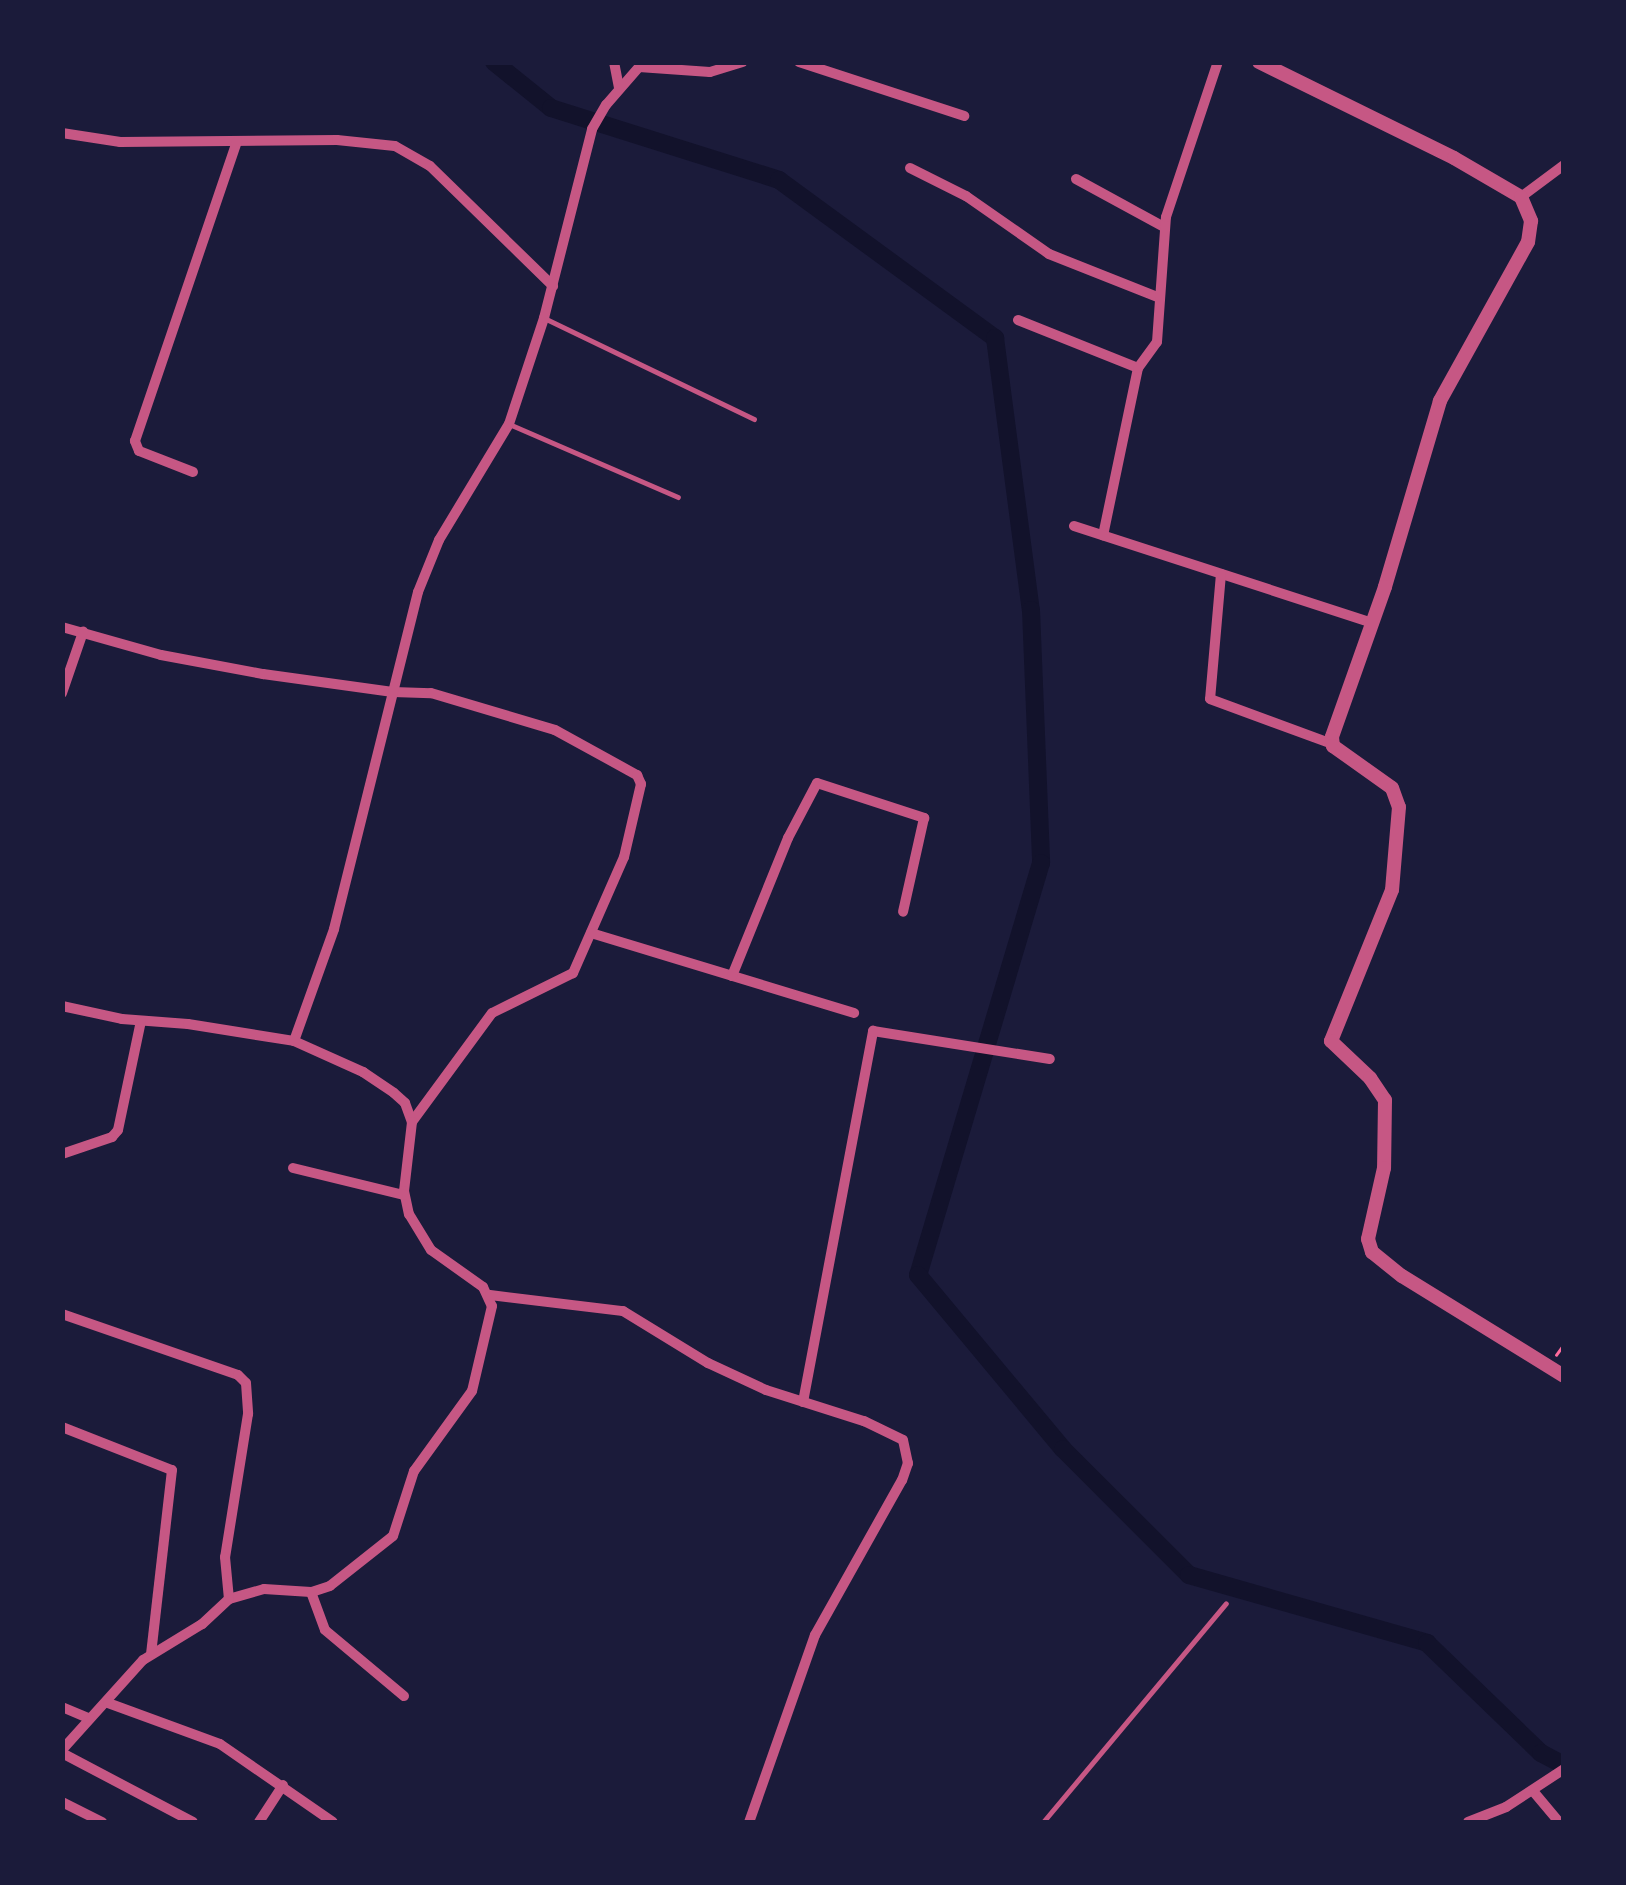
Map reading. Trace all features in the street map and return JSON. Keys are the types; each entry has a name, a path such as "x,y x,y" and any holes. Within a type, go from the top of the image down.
{"street":[{"path":"614,62 619,88"},
{"path":"294,1042 334,929 418,592 439,540 509,424 544,318 592,129 606,105 639,66 710,72 742,62"},
{"path":"799,62 964,116"},
{"path":"1103,535 1138,368 1157,342 1164,228 1218,62"},
{"path":"1259,62 1454,158 1521,197 1531,221 1528,242 1440,401 1332,744"},
{"path":"62,133 120,142 375,141 414,154 553,286"},
{"path":"193,472 140,451 136,441 237,141"},
{"path":"1521,197 1564,166"},
{"path":"910,168 966,196 1048,254 1160,298"},
{"path":"1076,179 1164,228"},
{"path":"1018,320 1138,368"},
{"path":"1074,526 1372,622"},
{"path":"1221,574 1210,698 1332,744 1392,788 1399,806 1392,890 1331,1037 1334,1047 1370,1078 1384,1100 1384,1168 1368,1239 1372,1252 1387,1267 1564,1376"},
{"path":"62,626 186,660 393,692 431,693 555,730 637,775 640,784 625,852 571,976 492,1013 412,1122"},
{"path":"62,694 83,632"},
{"path":"732,976 788,838 817,783 924,818 903,912"},
{"path":"591,933 854,1013"},
{"path":"62,1006 294,1042 346,1064 404,1103 412,1122 404,1195 409,1214 432,1250 490,1295 623,1311 708,1363 803,1402 894,1432 903,1440 908,1463 878,1529 814,1635 749,1822"},
{"path":"62,1154 112,1137 118,1130 141,1020"},
{"path":"803,1402 873,1030 1050,1059"},
{"path":"293,1168 404,1195"},
{"path":"193,1822 62,1752 152,1654 230,1600 264,1590 310,1592 330,1586 393,1536 414,1471 479,1375 492,1306 490,1295"},
{"path":"62,1314 238,1375 246,1383 248,1414 225,1557 230,1600"},
{"path":"62,1427 172,1470 152,1654"},
{"path":"310,1592 324,1630 404,1696"},
{"path":"108,1703 220,1744 334,1822"},
{"path":"62,1707 90,1719"},
{"path":"1468,1822 1506,1807 1564,1769"},
{"path":"258,1822 283,1785"},
{"path":"1533,1791 1558,1822"},
{"path":"62,1802 102,1822"},
{"path":"1506,1807 1506,1822"}],"lane":[{"path":"544,318 754,419"},
{"path":"509,424 678,497"},
{"path":"1043,1822 1226,1602"}],"waterway":[{"path":"494,62 551,108 779,180 995,338 1031,610 1041,863 918,1275 1063,1449 1189,1575 1427,1643 1541,1753 1564,1765"}]}
